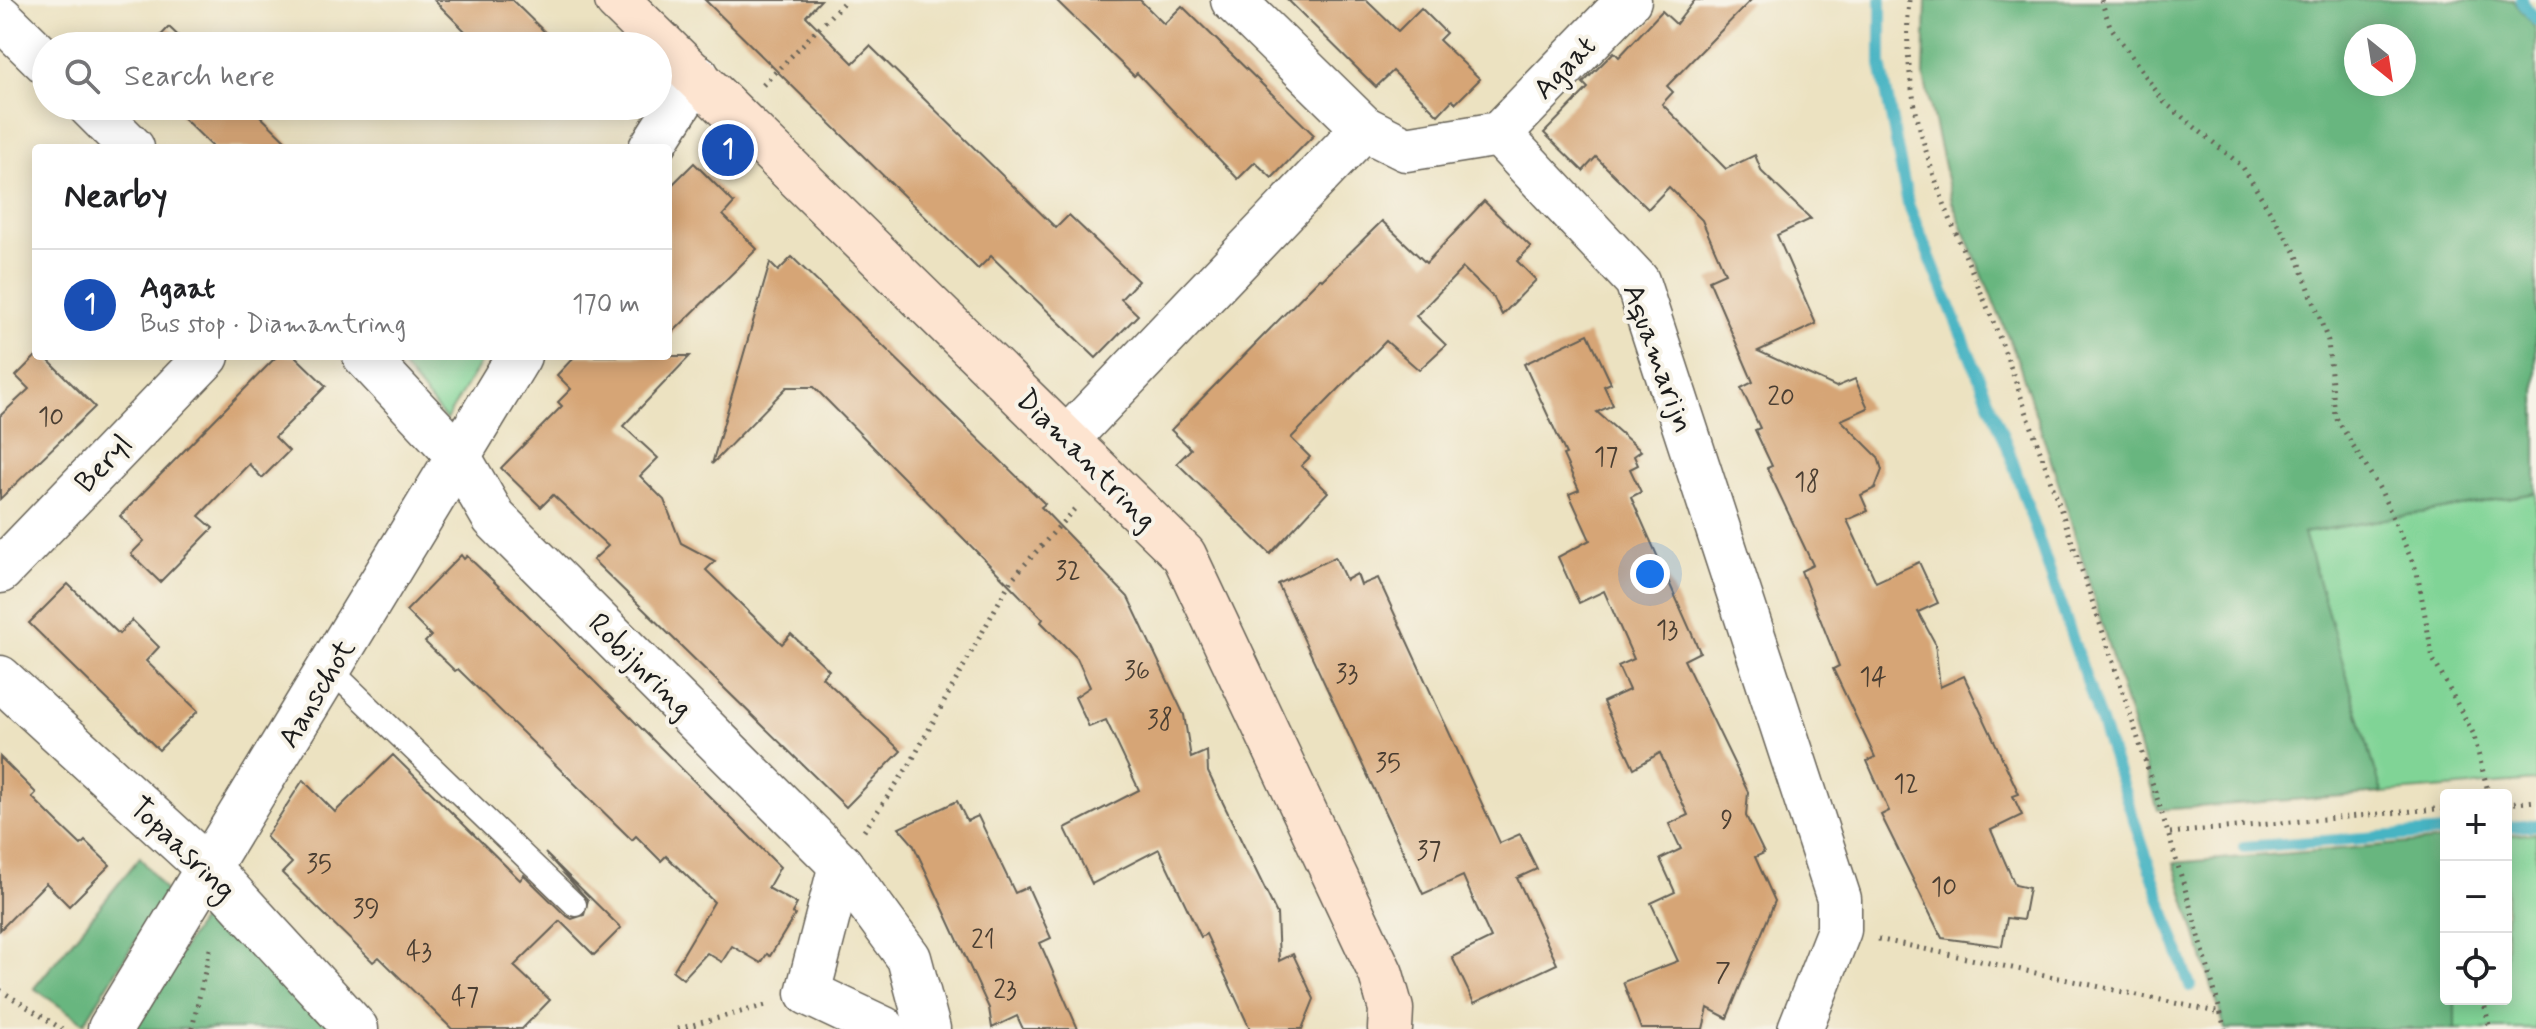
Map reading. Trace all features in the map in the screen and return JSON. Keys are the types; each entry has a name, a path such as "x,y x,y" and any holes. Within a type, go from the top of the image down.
{"street":[{"name":"Diamantring","path":"617,0 651,32"},
{"path":"1233,0 1364,128 1406,149 1499,134"},
{"name":"Agaat","path":"1499,134 1629,0"},
{"path":"0,17 32,48"},
{"name":"Diamantring","path":"672,52 1184,555 1381,974 1391,1009 1390,1029"},
{"path":"672,115 697,76"},
{"path":"104,120 128,144"},
{"path":"654,144 669,120"},
{"path":"1067,439 1364,128"},
{"name":"Aquamarijn","path":"1499,134 1637,281 1839,899 1839,930 1800,1029"},
{"name":"Beryl","path":"0,571 203,360"},
{"path":"369,360 457,454"},
{"name":"Aanschot","path":"110,1029 217,878 330,669 516,360"},
{"name":"Robijnring","path":"457,454 494,518 841,865 909,958 928,1029"},
{"name":"Topaasring","path":"0,678 217,878 356,1029"},
{"path":"841,865 808,993 884,1029"}],"lane":[{"path":"330,669 575,905"}],"path":[{"path":"735,114 846,0"},
{"path":"1909,0 1912,95 1936,189 2008,359 2170,833 2225,1029"},
{"path":"2101,0 2110,26 2164,102 2242,166 2296,253 2328,341 2335,416 2381,491 2417,572 2433,659 2473,733 2487,789"},
{"path":"841,865 910,764 1011,580 1104,475"},
{"path":"2512,803 2536,801"},
{"path":"2170,833 2440,809"},
{"path":"192,1029 217,878"},
{"path":"1839,930 2221,1013"},
{"path":"0,990 62,1029"},
{"path":"678,1029 808,993"},
{"path":"2484,1005 2490,1029"}],"green space":[{"path":"1926,0 2513,0 2536,29 2536,493 2304,533 2382,793 2158,810 2068,512 2017,358 1952,202 1924,77"},
{"path":"397,360 482,360 446,420"},
{"path":"2536,493 2536,781 2382,793 2303,533"},
{"path":"2536,833 2536,1029 2455,1029 2455,1005 2512,1005 2512,835"},
{"path":"2440,841 2440,1005 2455,1005 2455,1029 2225,1029 2174,863"},
{"path":"140,857 166,892 84,1023 34,988"},
{"path":"212,903 337,1029 131,1029"}],"building":[{"path":"434,0 512,0 545,32 466,32"},
{"path":"705,0 821,0 806,16 853,63 870,46 1056,228 1069,215 1138,281 1121,299 1138,315 1096,358 991,256 978,269"},
{"path":"1056,0 1140,0 1164,24 1182,6 1314,135 1272,178 1255,162 1238,179 1137,73 1134,76"},
{"path":"1288,0 1366,0 1398,31 1421,8 1446,33 1439,40 1480,79 1456,103 1452,100 1438,115 1393,71 1376,87"},
{"path":"1695,0 1751,0 1667,86 1673,92 1662,104 1726,169 1755,155 1762,172 1811,219 1777,235 1816,324 1758,351 1836,387 1855,379 1868,408 1841,420 1878,457 1882,470 1875,488 1861,495 1868,511 1847,520 1876,582 1919,562 1938,603 1918,612 1935,643 1940,687 1964,676 2019,794 2013,796 2022,815 1991,830 2015,885 2029,888 2023,920 2007,918 2002,946 1942,938 1881,815 1889,811 1867,761 1875,757 1833,669 1839,666 1801,571 1813,565 1767,468 1772,466 1755,430 1760,428 1741,388 1753,382 1709,280 1725,273 1702,220 1669,187 1648,209 1596,157 1583,171 1544,133 1588,88 1583,83 1614,52 1619,57 1662,11 1676,24"},
{"path":"185,120 264,120 289,144 210,144"},
{"path":"694,163 734,203 723,215 757,249 672,333 672,185"},
{"path":"1484,201 1531,247 1517,261 1536,280 1502,315 1494,298 1463,268 1416,316 1446,345 1419,370 1386,341 1291,438 1310,457 1301,466 1328,492 1270,554 1177,463 1191,449 1171,430 1320,278 1322,280 1382,221 1426,263"},
{"path":"792,257 1045,504 1041,507 1128,597 1184,715 1191,758 1207,751 1208,772 1277,914 1279,961 1293,954 1314,999 1302,1029 1250,1029 1206,934 1201,937 1159,849 1092,884 1065,828 1139,790 1106,720 1089,727 1075,697 1090,687 1077,658 1041,622 1043,619 814,387 787,387 712,464 770,263 778,271"},
{"path":"1588,334 1611,383 1604,386 1613,405 1597,412 1641,451 1634,456 1638,465 1630,469 1641,492 1631,497 1700,652 1684,660 1748,792 1746,816 1764,853 1755,857 1775,901 1727,1018 1708,1008 1703,1029 1641,1029 1623,982 1678,961 1651,903 1675,892 1660,859 1681,849 1669,824 1688,815 1660,753 1634,768 1603,702 1629,690 1618,666 1634,659 1604,591 1579,603 1558,557 1590,540 1569,494 1579,490 1563,455 1566,454 1524,364"},
{"path":"672,356 690,356 623,426 658,458 640,476 664,500 681,543 715,561 706,570 782,644 791,634 829,670 822,677 901,751 846,807 593,560 608,546 553,495 541,507 501,468 562,406 558,402 571,389 557,375 571,360 672,360"},
{"path":"32,360 48,360 95,407 0,499 0,416 29,389 16,376"},
{"path":"273,360 299,360 326,386 275,437 289,451 262,478 249,464 199,516 213,528 160,582 131,554 144,541 120,516"},
{"path":"461,555 464,559 467,556 509,596 780,867 768,888 797,904 792,913 795,915 770,956 767,954 761,963 732,946 722,962 707,953 683,979 673,971 714,902 666,856 661,861 636,836 632,840 458,669 455,671 425,642 431,636 406,611"},
{"path":"1335,557 1346,580 1357,574 1361,585 1378,578 1500,843 1520,834 1537,869 1517,878 1557,964 1474,1003 1452,957 1491,938 1463,876 1423,894 1278,584"},
{"path":"68,584 119,634 132,620 159,647 146,661 198,711 159,750 29,623"},
{"path":"393,755 520,880 524,875 565,915 572,919 584,915 588,900 545,853 621,928 594,955 560,921 514,966 550,1000 522,1029 452,1029 379,957 373,962 282,873 292,863 266,837 303,780 335,812"},
{"path":"0,757 36,793 32,797 56,821 81,845 85,841 110,865 69,906 46,883 0,930"},
{"path":"957,801 967,821 978,816 1015,893 1028,887 1051,938 1040,943 1078,1029 1023,1029 1017,1016 992,1028 989,1008 929,878 913,844 899,828"}],"waterway":[{"path":"1881,0 1881,64 1908,204 2008,448 2190,986"},
{"path":"2521,0 2536,20"},
{"path":"2512,827 2536,825"},
{"path":"2244,847 2440,832"}],"place":[{"name":"Agaat","path":"728,150"}]}
